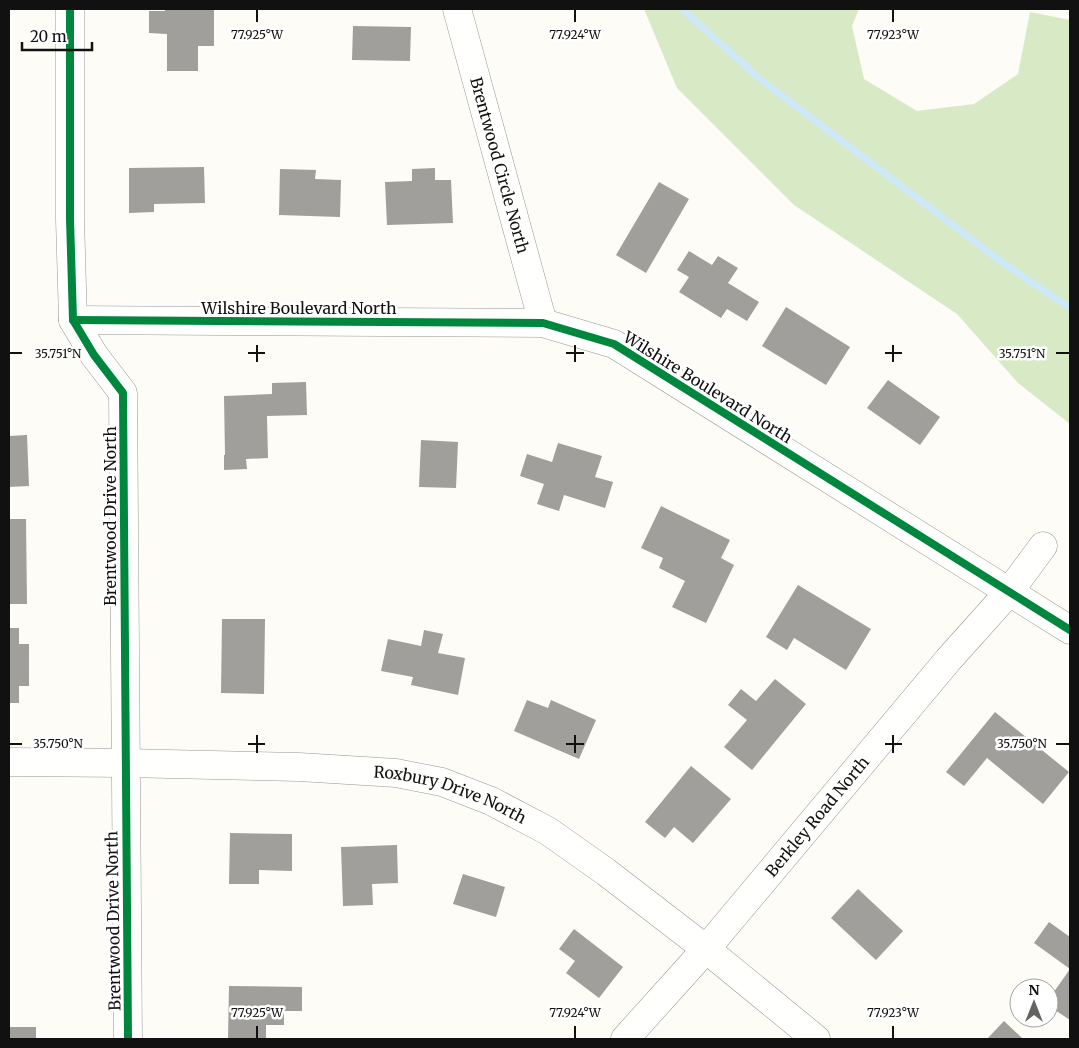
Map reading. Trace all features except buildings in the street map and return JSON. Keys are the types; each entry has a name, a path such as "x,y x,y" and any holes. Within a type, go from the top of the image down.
{"street":[{"name":"Brentwood Drive North","path":"70,9 70,219 73,320 94,355 123,393 128,1039"},
{"name":"Brentwood Circle North","path":"457,9 543,323"},
{"name":"Wilshire Boulevard North","path":"73,320 543,323 614,344 1070,630"},
{"name":"Berkley Road North","path":"625,1039 706,949 949,659 1008,592 1043,546"},
{"name":"Roxbury Drive North","path":"9,762 299,767 396,773 442,782 491,801 548,831 606,872 706,949 816,1039"}],"green space":[{"path":"644,9 859,9 852,26 864,79 917,111 974,104 1018,74 1030,12 1070,20 1070,424 1018,383 957,314 794,205 677,88"}],"waterway":[{"path":"682,9 759,78 1000,261 1070,308"}],"cycle path":[{"path":"70,9 70,219 73,320 94,355 123,393 128,1039"},
{"path":"73,320 543,323 614,344 1070,630"}]}
